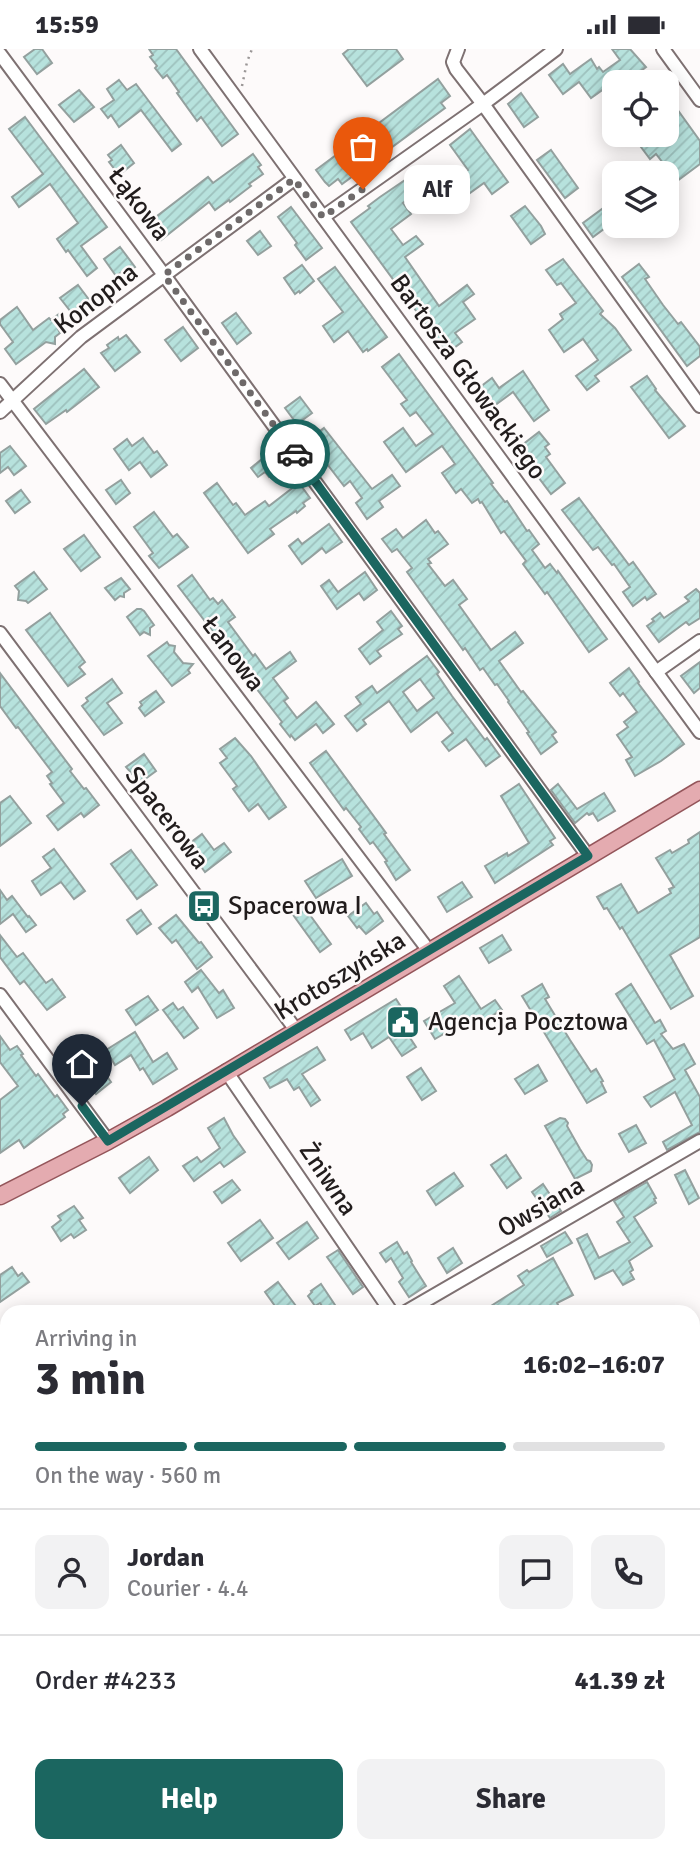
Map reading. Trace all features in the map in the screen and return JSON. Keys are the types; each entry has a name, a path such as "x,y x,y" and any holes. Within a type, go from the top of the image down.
{"main road":[{"name":"Krotoszyńska","path":"0,1196 108,1141 700,790"}],"street":[{"name":"Bartosza Głowackiego","path":"200,49 700,731"},
{"path":"458,49 453,62 456,69 700,406"},
{"path":"323,217 556,49"},
{"path":"663,49 700,100"},
{"name":"Łąkowa","path":"0,54 588,856"},
{"name":"Konopna","path":"0,412 81,337 294,179"},
{"name":"Łanowa","path":"0,384 429,951"},
{"name":"Spacerowa","path":"0,633 296,1030"},
{"path":"656,672 700,641"},
{"path":"0,995 108,1141"},
{"name":"Żniwna","path":"226,1071 387,1305"},
{"name":"Owsiana","path":"418,1305 700,1141"}],"path":[{"path":"239,103 252,49"}],"building":[{"path":"35,49 42,49 52,63 37,74 24,57"},
{"path":"149,49 176,49 238,134 222,146 201,117 197,121 167,75 163,78 155,68 157,66 150,57 153,55"},
{"path":"349,49 396,49 403,59 367,86 343,54"},
{"path":"612,49 630,49 646,67 642,70 606,70 620,60"},
{"path":"591,59 597,69 599,67 602,71 602,90 591,98 579,82 563,94 549,75 563,64 570,74"},
{"path":"438,79 450,96 441,103 445,108 342,184 338,179 329,186 325,182 316,170"},
{"path":"119,80 127,90 136,84 181,144 172,151 141,110 119,127 111,115 108,118 101,109 114,100 107,89"},
{"path":"79,90 94,107 74,122 59,105"},
{"path":"521,93 538,117 524,127 508,104"},
{"path":"679,112 700,141 700,164 679,180 679,161 661,161 656,154 650,159 641,147 679,147"},
{"path":"25,117 107,227 81,246 97,268 87,276 57,239 78,223 50,184 19,207 12,197 43,174 9,129"},
{"path":"470,129 508,182 492,194 484,183 456,203 444,187 468,170 450,145"},
{"path":"121,145 134,163 119,175 109,162 112,160 108,155"},
{"path":"551,150 578,188 565,198 537,160"},
{"path":"253,154 261,165 258,167 263,174 249,184 251,186 215,210 209,202 161,240 148,223 208,177 213,183"},
{"path":"419,173 427,184 403,203 411,214 391,229 403,245 416,236 423,244 405,257 439,306 467,285 474,294 463,302 475,319 455,333 462,342 447,353 351,222 380,197"},
{"path":"525,206 545,234 531,244 511,216"},
{"path":"291,207 322,248 306,260 278,217"},
{"path":"602,209 602,230 593,237 583,223"},
{"path":"260,231 271,246 258,255 247,241"},
{"path":"120,247 135,267 124,275 122,272 116,276 104,259"},
{"path":"563,259 603,311 600,314 615,328 631,350 595,376 599,381 587,390 576,376 598,360 583,339 564,352 549,330 563,319 560,314 576,303 561,283 557,285 546,270"},
{"path":"639,264 649,277 645,279 663,305 678,324 681,322 700,347 700,356 687,366 622,277"},
{"path":"302,265 314,281 295,294 284,278"},
{"path":"335,267 387,337 368,351 367,349 363,352 348,331 334,342 323,326 343,312 318,279"},
{"path":"78,285 90,301 71,312 60,298"},
{"path":"17,307 33,330 59,314 66,323 58,329 60,333 55,337 55,344 46,342 16,364 5,349 13,342 0,320"},
{"path":"236,313 251,333 237,344 222,323"},
{"path":"183,327 198,348 181,361 165,340"},
{"path":"126,335 140,352 115,371 101,353 118,337 119,340"},
{"path":"399,354 493,483 491,484 539,544 532,550 545,568 550,564 557,573 558,571 607,639 589,652 547,592 545,594 523,564 526,561 504,531 501,533 482,502 478,499 472,503 461,489 456,493 442,473 455,464 442,446 406,472 384,442 403,428 416,446 433,434 416,412 410,416 401,404 407,400 382,367"},
{"path":"84,369 99,387 67,412 66,410 46,424 34,409"},
{"path":"523,371 549,410 534,421 513,392 487,408 477,393 482,389 480,387 492,378 499,388"},
{"path":"647,376 655,390 685,426 669,438 631,387"},
{"path":"300,397 312,413 297,424 285,408"},
{"path":"324,428 372,489 392,475 400,486 379,501 383,507 367,519 356,503 362,498 350,481 344,486 311,443 319,438 316,434"},
{"path":"539,432 549,444 545,447 550,454 546,457 565,483 551,494 539,478 541,476 517,449"},
{"path":"143,438 167,465 151,477 140,462 129,470 114,449 127,439 132,446"},
{"path":"10,446 26,466 14,475 8,467 0,473 0,453"},
{"path":"274,449 286,465 269,477 265,472 258,477 251,468"},
{"path":"121,480 130,493 116,504 106,490"},
{"path":"217,483 233,505 236,503 245,515 265,501 269,506 299,483 310,498 297,513 296,511 270,529 274,534 248,553 204,493"},
{"path":"21,490 30,502 15,513 6,501"},
{"path":"579,498 629,565 633,562 656,594 647,600 645,597 633,606 623,592 630,587 614,564 612,565 598,547 593,550 562,510"},
{"path":"154,512 173,537 177,534 188,547 159,568 149,556 153,553 134,527"},
{"path":"426,520 435,533 438,531 448,544 428,559 431,563 428,564 445,586 453,580 467,599 459,605 491,650 515,632 523,643 499,661 521,692 523,691 556,732 552,735 557,742 541,754 497,684 495,685 483,668 480,670 465,648 463,650 407,572 412,568 397,549 392,552 382,539 396,529 403,538"},
{"path":"329,524 342,542 326,553 322,548 302,564 289,546 298,539 302,544"},
{"path":"84,535 100,557 81,571 64,549"},
{"path":"34,572 47,589 28,603 18,600 19,591 15,586"},
{"path":"365,572 377,590 364,600 359,593 337,609 321,586 329,580 338,592"},
{"path":"192,575 210,600 213,598 218,604 222,600 235,617 228,622 266,669 290,652 296,661 273,678 288,698 284,701 297,718 316,702 334,724 323,733 316,724 295,740 291,735 290,737 280,724 282,722 178,586"},
{"path":"121,578 130,589 124,593 124,597 120,596 115,600 105,588"},
{"path":"696,589 700,593 700,618 689,625 686,622 659,642 647,626 660,613 664,618 689,601 685,597"},
{"path":"137,609 144,611 154,625 150,628 150,635 144,632 140,635 127,617"},
{"path":"391,611 402,626 398,629 402,634 377,651 381,656 370,664 359,649 383,630 377,622"},
{"path":"50,613 85,662 79,667 85,674 68,686 26,630"},
{"path":"167,642 175,646 174,652 183,663 193,664 188,670 190,673 172,686 148,656"},
{"path":"427,656 452,696 500,756 486,766 466,739 449,751 442,742 453,733 437,712 411,732 389,701 363,720 366,724 357,731 345,716 361,704 356,697 372,686 377,693","holes":["420,679 434,698 417,711 403,692"]},
{"path":"700,662 700,688 694,693 681,676"},
{"path":"629,668 684,744 635,776 626,760 632,757 617,735 628,727 624,722 637,712 623,693 620,696 610,683"},
{"path":"0,673 72,769 70,771 99,805 84,817 81,813 58,830 47,816 64,803 50,784 52,783 47,776 52,772 0,706"},
{"path":"112,679 122,693 107,703 122,723 104,735 82,706 88,701 86,698"},
{"path":"156,691 164,702 145,716 139,708 142,705 140,702"},
{"path":"235,738 251,756 286,807 269,819 258,804 249,811 233,789 237,786 220,763 227,758 220,749"},
{"path":"326,751 410,870 396,880 385,862 387,861 373,842 370,844 359,829 361,827 346,808 344,810 310,763"},
{"path":"144,754 156,771 141,782 135,773 133,775 126,767"},
{"path":"519,784 555,838 550,841 553,845 495,883 485,866 529,843 501,796"},
{"path":"558,784 577,809 604,793 615,811 598,821 593,813 587,813 575,823 551,790"},
{"path":"10,796 31,823 0,846 0,803"},
{"path":"700,832 700,937 670,955 693,996 671,1009 622,927 620,929 597,897 621,884 638,913 671,893 669,889 674,887 656,858 689,843 688,840"},
{"path":"202,834 214,850 224,843 231,852 205,872 186,846"},
{"path":"54,849 85,891 74,899 61,882 41,895 32,881 51,868 43,857"},
{"path":"131,850 157,885 137,899 111,864"},
{"path":"342,859 352,876 316,898 305,881"},
{"path":"462,882 472,897 447,912 438,897"},
{"path":"0,890 7,900 12,896 36,925 26,932 13,914 0,924"},
{"path":"366,903 383,921 366,934 359,926 357,928 348,916"},
{"path":"302,904 331,944 320,952 291,912"},
{"path":"141,910 151,924 137,934 127,920"},
{"path":"176,915 212,957 197,969 176,940 172,943 159,928"},
{"path":"0,935 17,957 23,953 46,983 52,979 65,997 47,1010 24,981 20,984 0,957"},
{"path":"502,935 511,950 489,963 480,948"},
{"path":"201,970 219,993 223,990 234,1008 217,1018 198,987 192,992 185,982"},
{"path":"459,976 481,1009 495,1000 502,1010 471,1028 466,1021 435,1039 424,1021 455,1003 444,986"},
{"path":"542,984 549,997 545,999 570,1040 591,1072 596,1069 603,1081 601,1082 606,1092 587,1103 522,996"},
{"path":"631,984 655,1023 660,1020 666,1031 661,1034 673,1049 684,1044 695,1064 685,1070 700,1097 700,1132 667,1150 663,1142 692,1125 675,1092 651,1107 644,1097 675,1079 654,1040 647,1044 616,994"},
{"path":"148,996 158,1010 136,1025 126,1010"},
{"path":"396,999 407,1016 399,1021 416,1047 402,1056 389,1037 372,1048 363,1033 351,1040 345,1030"},
{"path":"173,1003 178,1010 183,1007 198,1028 184,1038 163,1010"},
{"path":"135,1032 153,1062 167,1053 177,1069 153,1084 131,1055 115,1065 106,1050"},
{"path":"0,1036 10,1050 17,1046 36,1076 38,1074 68,1110 63,1114 65,1117 24,1148 19,1140 0,1153 0,1100 18,1086 0,1062"},
{"path":"317,1047 325,1060 302,1074 320,1100 311,1106 299,1087 294,1090 287,1079 270,1088 264,1078"},
{"path":"538,1065 547,1081 525,1094 515,1079"},
{"path":"101,1068 111,1082 96,1094 85,1080"},
{"path":"421,1068 436,1091 422,1100 407,1077"},
{"path":"224,1118 245,1152 224,1167 220,1162 194,1181 183,1166 197,1157 201,1162 220,1148 208,1128"},
{"path":"560,1118 568,1123 567,1126 580,1149 592,1165 591,1171 575,1179 545,1126"},
{"path":"636,1125 646,1143 629,1152 619,1134"},
{"path":"506,1155 521,1178 507,1188 491,1165"},
{"path":"149,1157 158,1170 130,1193 119,1178"},
{"path":"685,1170 699,1198 689,1204 675,1175"},
{"path":"454,1173 463,1186 436,1205 427,1191"},
{"path":"232,1180 240,1190 222,1203 214,1192"},
{"path":"647,1182 656,1203 634,1217 652,1246 629,1261 634,1279 623,1285 613,1270 595,1279 577,1239 587,1234 599,1258 630,1242 617,1222 624,1217 614,1201"},
{"path":"543,1184 561,1211 550,1218 532,1192"},
{"path":"74,1206 83,1218 79,1220 86,1230 74,1238 71,1234 61,1241 52,1227 61,1220 58,1216"},
{"path":"260,1220 273,1238 241,1261 228,1243"},
{"path":"307,1222 318,1238 289,1259 277,1243"},
{"path":"565,1232 572,1243 547,1257 541,1246"},
{"path":"397,1242 404,1254 407,1252 426,1286 409,1297 399,1282 403,1278 391,1258 386,1262 380,1253"},
{"path":"453,1248 462,1263 447,1273 438,1258"},
{"path":"338,1250 363,1287 353,1294 327,1257"},
{"path":"553,1258 573,1295 557,1303 558,1305 493,1305 524,1285 518,1276 527,1270 529,1272"},
{"path":"12,1267 18,1276 22,1273 29,1282 0,1302 0,1275"},
{"path":"278,1282 295,1305 274,1305 265,1292"},
{"path":"321,1284 335,1305 314,1305 308,1296"}],"way so far":[{"path":"295,454 164,275 294,179 323,217 363,189"}],"place":[{"name":"Alf","path":"363,189"},
{"name":"Spacerowa I","path":"204,906"},
{"name":"Agencja Pocztowa","path":"403,1022"}],"route":[{"path":"82,1106 108,1141 588,856 295,454"}]}
